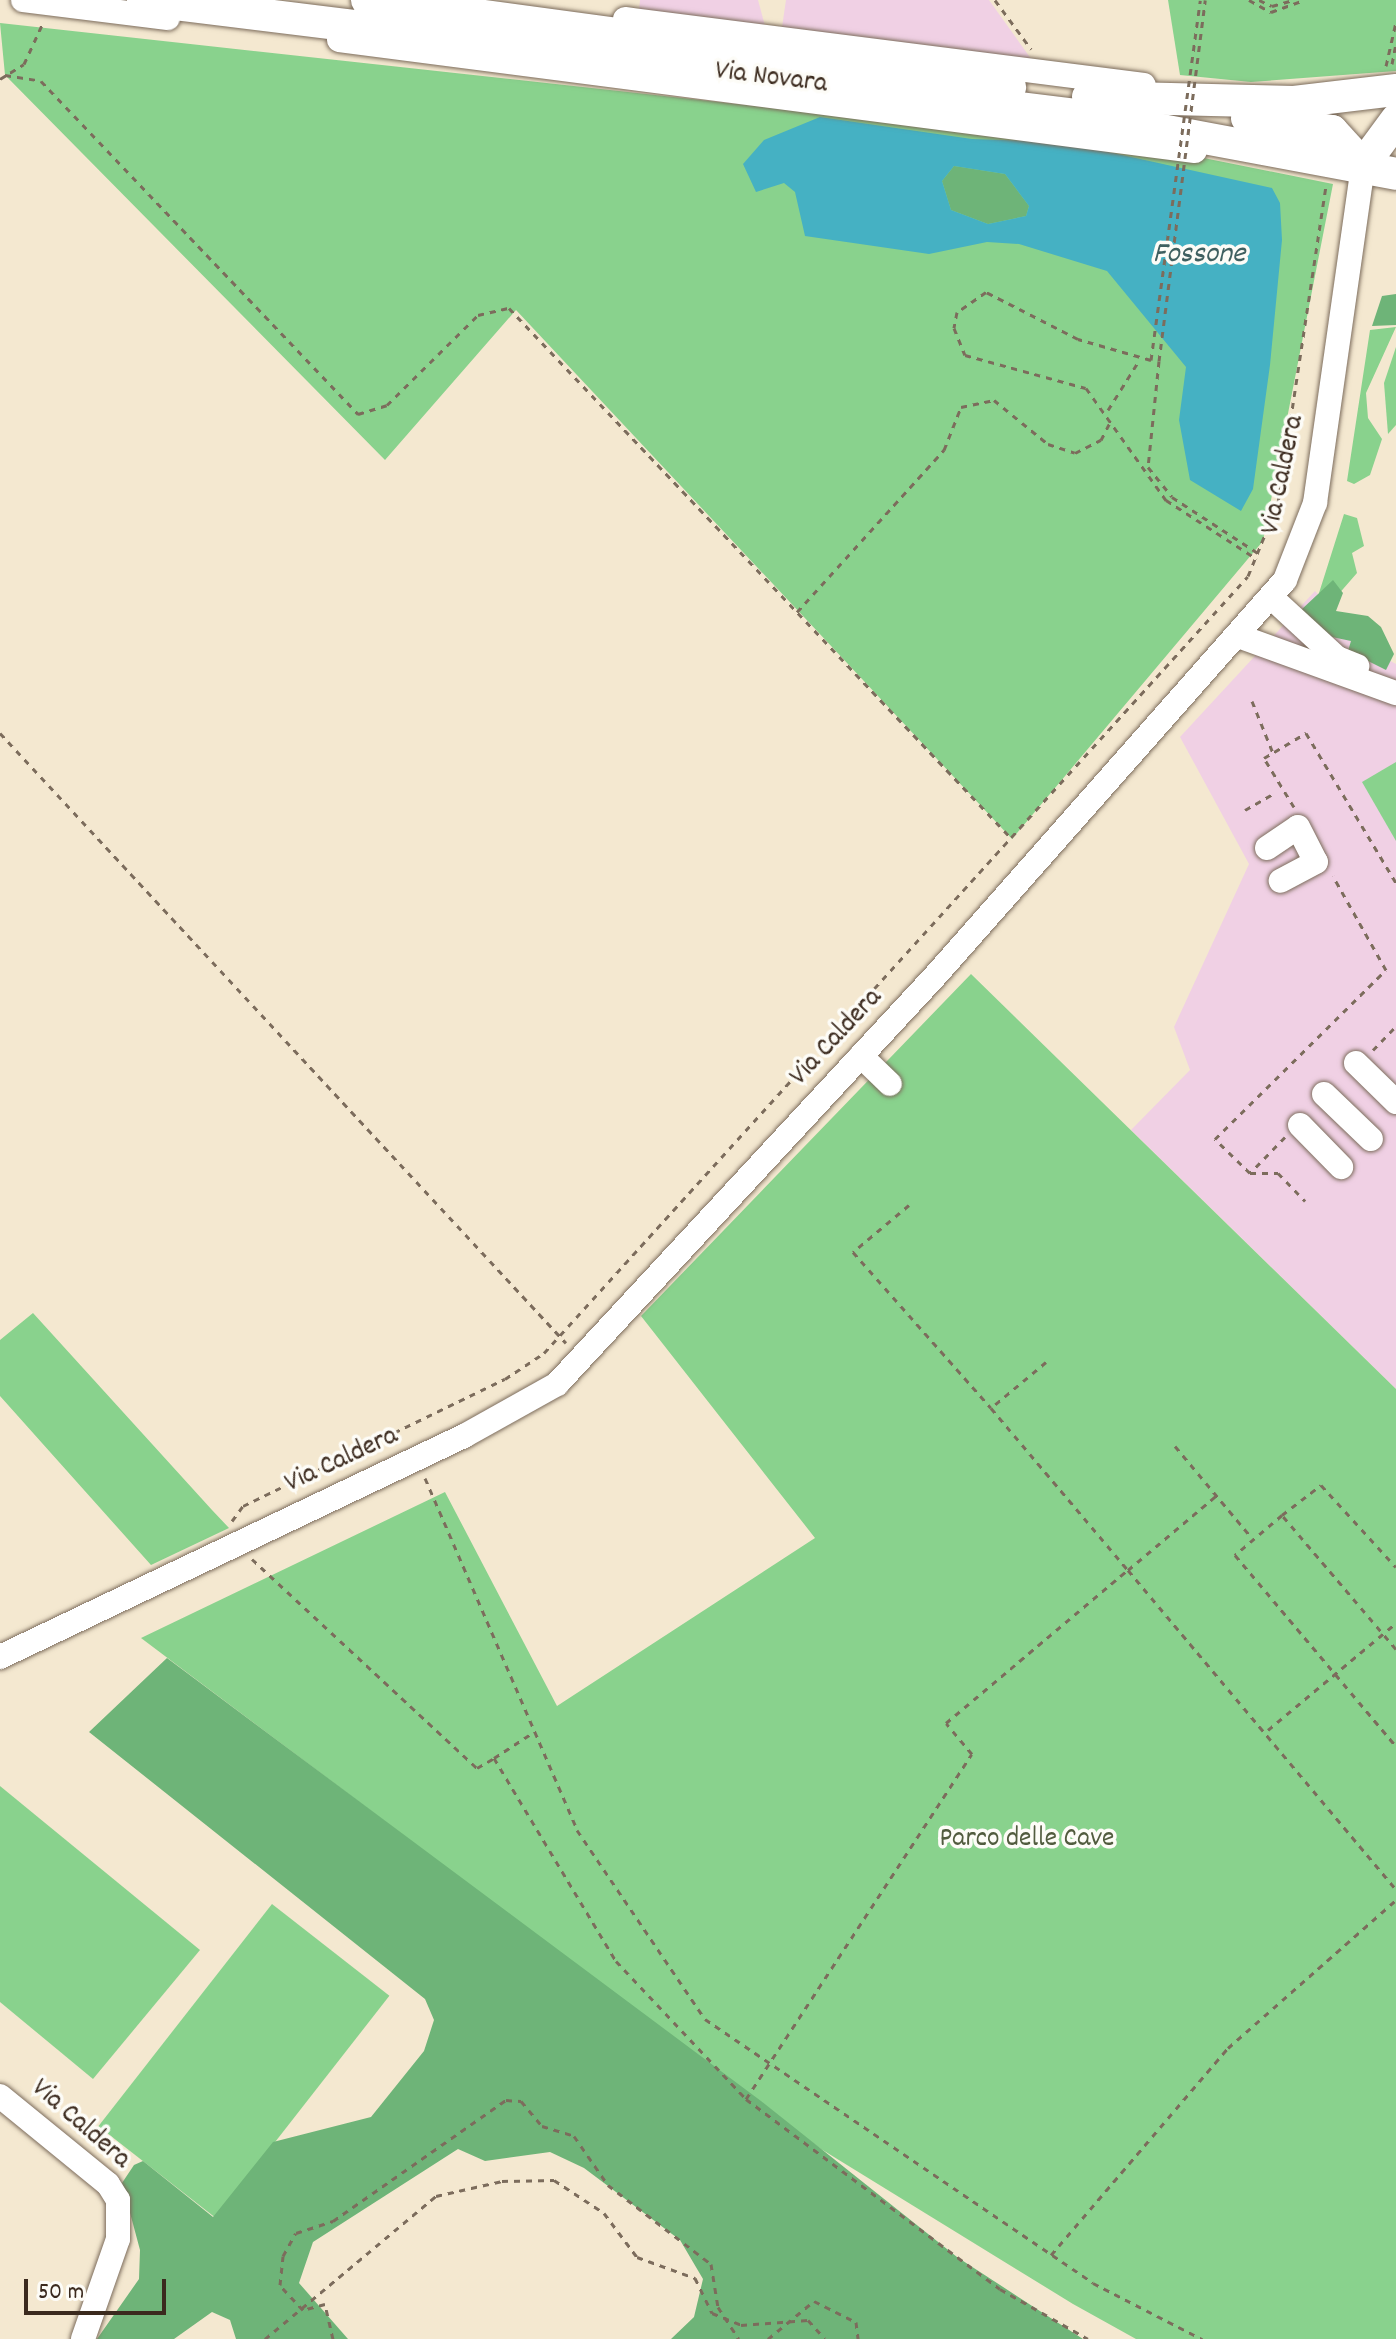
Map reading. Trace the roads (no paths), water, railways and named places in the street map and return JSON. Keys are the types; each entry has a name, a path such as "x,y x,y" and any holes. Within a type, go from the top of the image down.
{"main road":[{"name":"Via Novara","path":"143,0 1190,121 1231,140 1396,174"},
{"name":"Via Novara","path":"367,0 1148,102 1241,102 1389,81"},
{"path":"1148,102 1190,121 1332,131 1363,165 1396,120"}],"street":[{"path":"23,0 1194,151 1231,140"},
{"path":"480,0 1241,102"},
{"name":"Via Caldera","path":"0,1657 417,1459 557,1384 861,1056 1241,637 1272,598 1315,503 1363,165"},
{"path":"1272,598 1337,658 1381,675 1396,692"},
{"path":"1241,637 1396,692"},
{"path":"1267,848 1302,824 1322,859 1281,881"},
{"path":"861,1056 890,1084"},
{"path":"1371,1139 1327,1097 1358,1066 1396,1102"},
{"path":"1297,1127 1341,1167"},
{"name":"Via Caldera","path":"0,2096 108,2184 118,2200 118,2239 83,2339"}],"water":[{"name":"Fossone","path":"820,117 972,139 1063,142 1272,188 1280,203 1282,240 1270,365 1253,489 1241,511 1190,480 1179,420 1186,367 1107,271 1019,244 987,242 929,254 805,236 795,192 784,183 756,192 743,164 764,140","holes":["954,166 1005,174 1029,206 1026,216 988,224 951,210 942,181"]}],"park label":[{"name":"Parco delle Cave","path":"1027,1840"}]}
